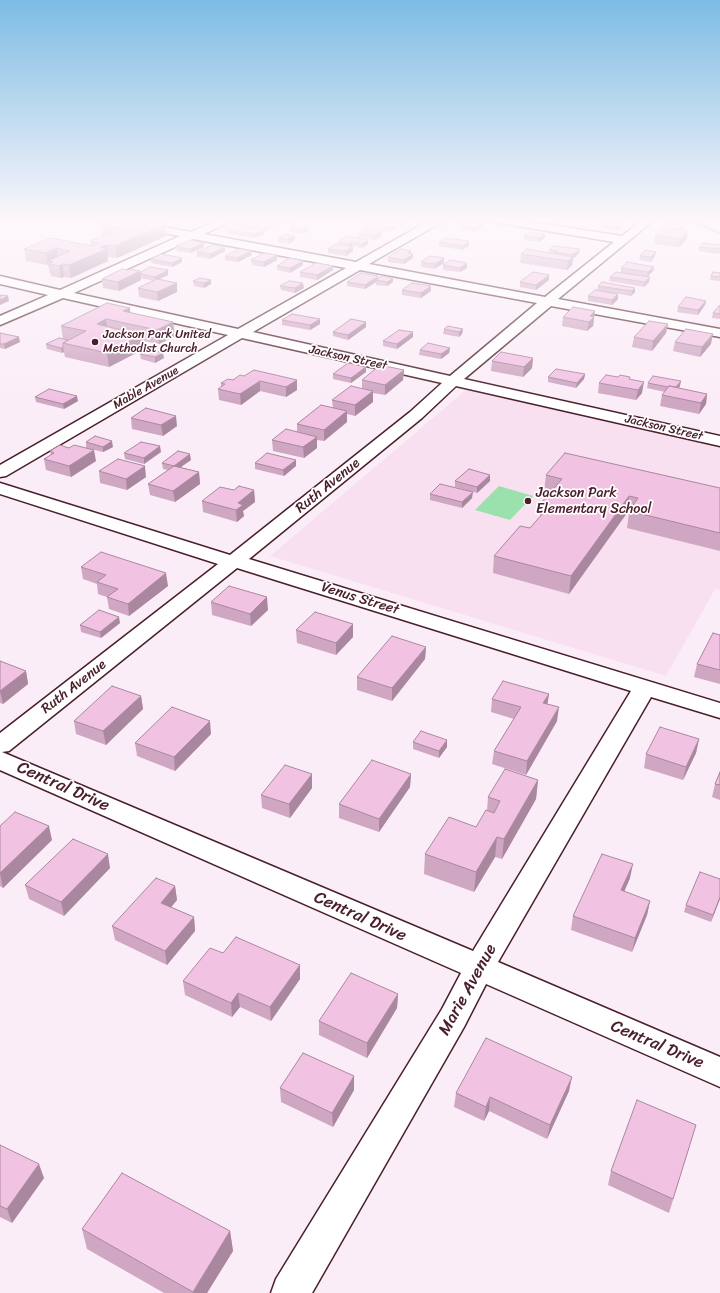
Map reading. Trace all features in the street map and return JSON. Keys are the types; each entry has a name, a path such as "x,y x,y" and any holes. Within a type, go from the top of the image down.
{"street":[{"name":"Jackson Street","path":"2,280 720,441"},
{"path":"0,320 89,280"},
{"name":"Mable Avenue","path":"0,472 332,280"},
{"path":"439,280 720,333"},
{"name":"Ruth Avenue","path":"0,745 234,562 416,415 453,381 574,280"},
{"name":"Venus Street","path":"0,488 234,562 265,569 720,711"},
{"name":"Marie Avenue","path":"290,1293 453,1018 478,969 645,687"},
{"name":"Central Drive","path":"0,760 478,969 720,1072"}],"shaded area":[{"name":"Jackson Park Elementary School","path":"466,390 720,445 720,590 715,589 666,676 270,556"}],"green space":[{"path":"499,486 533,496 510,520 475,510"}],"building":[{"path":"109,280 121,280 118,282"},
{"path":"154,280 177,283 157,292 138,288"},
{"path":"195,280 210,280 204,283 193,281"},
{"path":"350,280 372,280 365,285 347,282"},
{"path":"522,280 542,280 536,285 520,282"},
{"path":"633,280 647,280 645,282"},
{"path":"289,281 303,283 295,288 280,286"},
{"path":"602,282 635,288 632,291 598,286"},
{"path":"412,283 431,286 421,293 402,290"},
{"path":"595,290 618,294 612,300 588,296"},
{"path":"0,295 8,296 0,300"},
{"path":"686,297 706,301 698,310 678,307"},
{"path":"107,303 130,308 123,311 173,322 157,330 106,319 97,324 142,335 107,353 63,343 86,331 61,326"},
{"path":"719,306 720,314 713,313"},
{"path":"573,307 595,311 590,316 594,317 589,322 563,317"},
{"path":"292,314 320,319 310,325 282,320"},
{"path":"351,319 366,322 348,335 333,332"},
{"path":"649,321 668,324 653,341 634,337"},
{"path":"448,326 463,329 459,332 444,329"},
{"path":"686,329 713,334 702,347 675,342"},
{"path":"399,330 413,332 397,344 383,341"},
{"path":"0,333 19,337 4,344 0,344"},
{"path":"59,338 68,340 63,343 63,347 61,348 46,344"},
{"path":"428,343 450,348 441,354 420,350"},
{"path":"149,349 163,353 155,357 140,354"},
{"path":"501,352 533,358 524,367 492,361"},
{"path":"348,363 366,367 351,378 333,374"},
{"path":"380,365 404,370 385,385 362,380"},
{"path":"556,369 585,374 577,383 548,377"},
{"path":"254,370 297,380 286,387 260,381 240,394 218,389 225,384 221,383 228,379 233,380 240,375 244,376"},
{"path":"606,375 618,377 620,375 630,377 629,379 644,382 638,390 599,383"},
{"path":"653,376 681,381 676,387 648,383"},
{"path":"351,386 373,391 355,405 332,400"},
{"path":"669,386 707,394 701,403 662,395"},
{"path":"49,389 77,396 63,404 35,397"},
{"path":"321,405 347,411 324,430 297,424"},
{"path":"146,408 176,416 161,425 131,418"},
{"path":"286,429 317,437 303,447 272,440"},
{"path":"95,436 112,441 103,447 86,442"},
{"path":"141,442 160,446 144,458 124,453"},
{"path":"60,445 69,448 74,445 94,450 69,466 44,459 54,453 50,451"},
{"path":"178,451 190,454 174,466 162,463"},
{"path":"267,453 296,460 283,470 255,463"},
{"path":"565,453 720,488 720,533 629,511 638,498 629,496 571,576 494,556 520,526 530,528 550,505 541,503 562,479 546,475"},
{"path":"118,459 145,466 126,479 99,471"},
{"path":"174,466 199,472 173,491 148,484"},
{"path":"469,469 490,475 477,487 455,481"},
{"path":"440,484 473,492 462,502 430,494"},
{"path":"239,486 254,490 238,503 243,505 236,510 202,501 220,487 234,490"},
{"path":"101,552 166,573 128,604 107,597 118,589 97,582 106,575 81,567"},
{"path":"229,586 267,597 250,614 211,602"},
{"path":"99,610 119,617 100,632 80,625"},
{"path":"315,612 353,624 336,643 296,630"},
{"path":"713,633 720,635 720,670 697,664"},
{"path":"392,636 426,647 392,688 357,677"},
{"path":"0,661 26,671 0,691"},
{"path":"503,681 549,694 543,703 559,707 527,761 494,751 521,707 492,699"},
{"path":"112,686 141,696 103,731 74,721"},
{"path":"172,707 210,721 174,757 135,743"},
{"path":"660,727 699,739 686,767 646,754"},
{"path":"421,731 447,740 439,751 413,742"},
{"path":"372,760 411,774 379,819 339,804"},
{"path":"285,765 312,774 289,804 261,795"},
{"path":"505,769 538,780 504,839 497,837 476,872 425,854 449,817 476,827 486,810 494,813 500,801 488,797"},
{"path":"720,772 720,785 715,784"},
{"path":"15,812 49,826 0,873 0,826"},
{"path":"73,839 108,854 61,902 25,885"},
{"path":"602,854 633,864 621,890 650,901 635,938 573,916"},
{"path":"700,872 720,879 720,897 713,915 686,905"},
{"path":"156,878 175,886 161,903 194,917 165,951 112,926"},
{"path":"236,937 300,965 270,1007 238,993 231,1003 183,981 210,948 223,953"},
{"path":"351,973 398,994 367,1043 319,1021"},
{"path":"486,1038 572,1077 550,1125 490,1097 486,1107 456,1093"},
{"path":"303,1053 354,1076 332,1113 280,1088"},
{"path":"637,1100 696,1125 673,1199 611,1171"},
{"path":"0,1145 39,1164 7,1209 0,1206"},
{"path":"122,1173 230,1231 193,1292 82,1229"}],"place":[{"name":"Jackson Park United Methodist Church","path":"95,342"},
{"name":"Jackson Park Elementary School","path":"528,501"}]}
